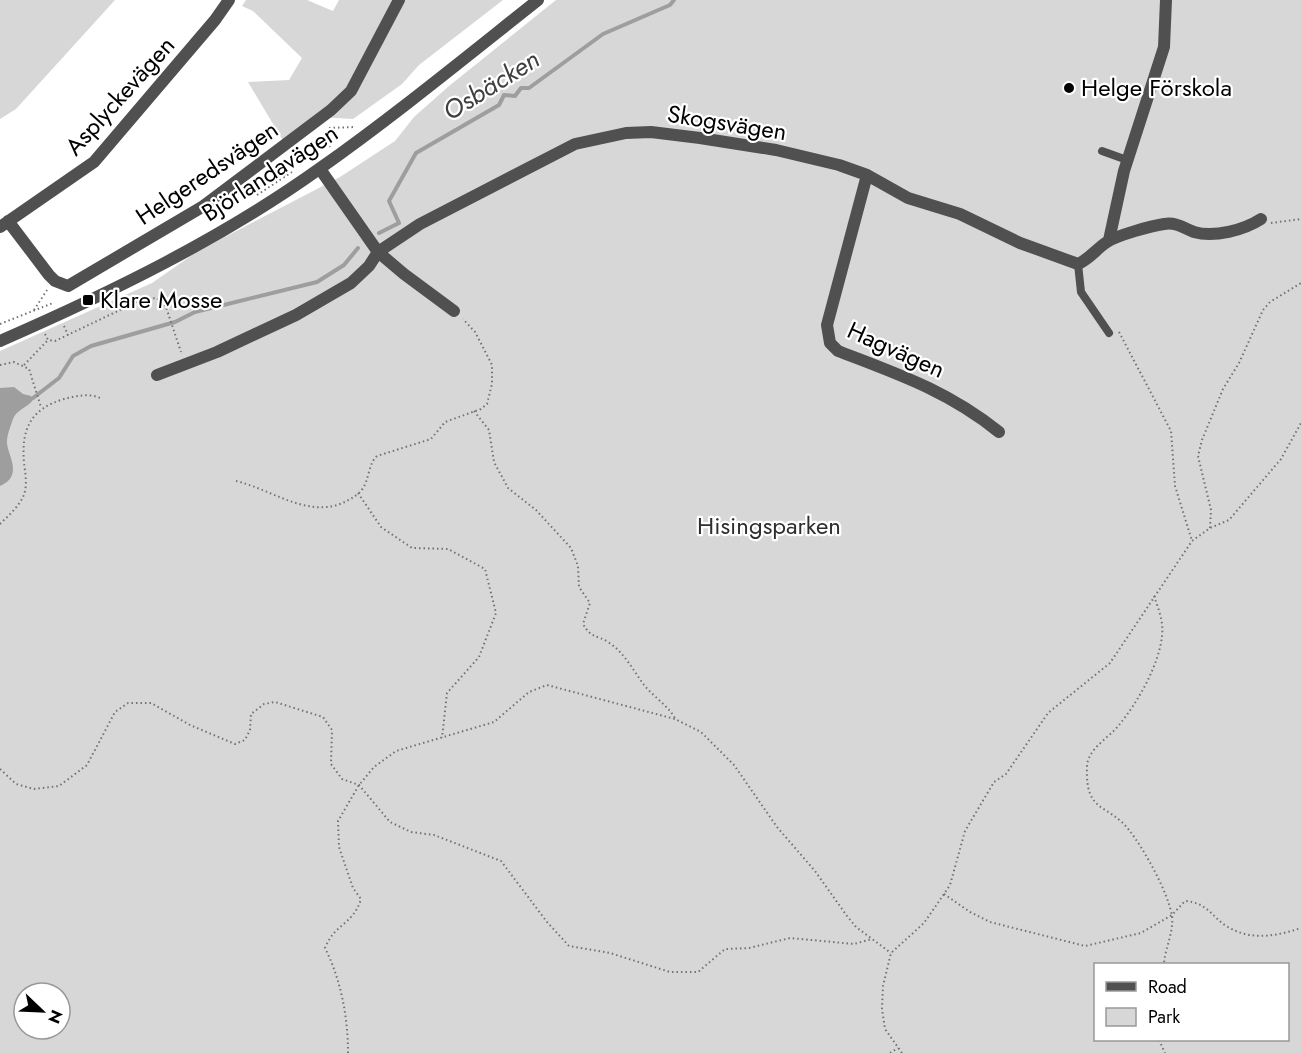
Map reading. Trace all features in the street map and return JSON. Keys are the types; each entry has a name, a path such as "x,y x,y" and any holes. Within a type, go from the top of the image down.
{"street":[{"name":"Asplyckevägen","path":"4,224 94,162 215,20 229,0"},
{"name":"Helgeredsvägen","path":"4,224 55,281 68,285 202,207 282,157 351,91 399,0"},
{"name":"Björlandavägen","path":"0,341 189,249 320,169 538,0"},
{"path":"1108,240 1127,160 1164,47 1166,0"},
{"name":"Skogsvägen","path":"157,375 274,326 342,288 369,266 378,252 420,224 575,144 602,137 639,132 700,138 776,150 839,165 867,176 908,198 960,214 1020,243 1078,264"},
{"path":"320,169 378,252 454,311"},
{"name":"Hagvägen","path":"867,176 827,325 830,343 838,351 913,379 944,394 999,432"},
{"path":"1078,264 1092,256 1108,240 1167,223 1175,223 1198,233 1212,234 1256,222"}],"lane":[{"path":"1102,151 1127,160"},
{"path":"1078,264 1081,292 1109,333"}],"path":[{"path":"347,134 361,123"},
{"path":"328,128 356,127"},
{"path":"275,169 282,157 324,138 330,147 321,153"},
{"path":"256,195 294,170"},
{"path":"1256,222 1301,219"},
{"path":"1210,528 1211,510 1198,456 1202,440 1223,389 1239,363 1263,310 1270,302 1301,283"},
{"path":"0,324 60,300"},
{"path":"236,481 259,487 305,507 327,507 358,493 363,488 373,460 377,456 431,439 445,422 487,404 492,384 492,365 475,332 454,311"},
{"path":"91,313 96,322"},
{"path":"169,315 186,364"},
{"path":"1115,324 1171,431 1175,486 1192,541"},
{"path":"64,326 68,335"},
{"path":"24,365 48,340"},
{"path":"0,365 14,362 24,365 32,375 41,408"},
{"path":"0,524 22,500 26,488 25,432 29,423 41,408 75,397 93,394 100,398"},
{"path":"474,411 489,430 494,462 508,488 536,510 571,548 578,566 579,587 590,603 583,624 590,636 608,642 633,666 643,684 667,706 675,719"},
{"path":"902,1053 885,1029 882,1009 883,986 891,953 924,923 944,894 965,831 994,782 1006,774 1048,712 1110,663 1192,541 1210,528 1229,520 1281,459 1301,423"},
{"path":"358,493 381,527 412,548 448,549 485,569 496,613 479,657 447,693 442,738"},
{"path":"1154,596 1163,635 1157,657 1139,695 1119,725 1093,751 1086,764 1091,798 1100,809 1129,829 1156,876 1172,915 1172,930 1165,949 1164,963"},
{"path":"348,1053 344,1002 335,967 325,948 331,932 349,921 357,912 361,899 353,888 339,847 338,821 359,785 374,766 396,751 494,722 529,692 547,685 675,719 701,732 734,765 777,827 814,871 847,916 891,953"},
{"path":"0,769 16,784 34,789 59,786 87,765 115,712 128,703 152,703 190,725 235,744 245,740 250,730 251,714 264,704 275,702 323,717 332,730 331,764 342,780 359,785 390,822 411,832 434,835 501,861 547,922 569,946 610,953 670,972 698,972 725,949 749,948 790,938 854,944 873,939"},
{"path":"944,894 970,912 990,922 1085,946 1141,933 1172,915 1185,901 1193,902 1219,918 1227,927 1244,933 1273,937 1301,928"},
{"path":"890,1053 898,1048"}],"green space":[{"path":"0,0 115,0 16,109 0,119"},
{"path":"246,0 307,0 333,11 339,0 503,0 419,65 402,84 353,119 318,117 285,144 248,82 289,80 302,58 253,11 242,6"},
{"name":"Hisingsparken","path":"556,0 1301,0 1301,1053 0,1053 0,351 152,283 198,251 340,177 395,141 414,117 449,86"}],"shaded area":[{"path":"14,387 23,394 31,396 33,400 13,419 7,441 13,470 12,476 0,486 0,388"}],"waterway":[{"name":"Osbäcken","path":"379,233 399,223 389,201 416,153 499,105 504,95 515,96 521,88 529,88 603,34 670,5 674,0"},
{"name":"Osbäcken","path":"33,398 59,378 73,356 91,346 175,322 195,312 317,282 344,265 358,248"}],"place":[{"name":"Helge Förskola","path":"1069,88"},
{"name":"Klare Mosse","path":"88,300"}]}
